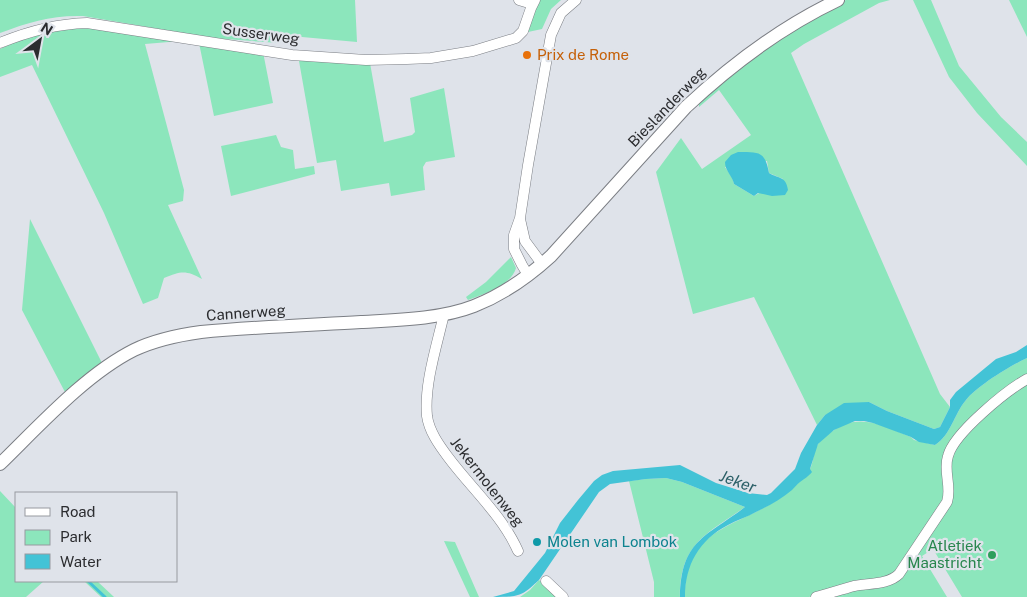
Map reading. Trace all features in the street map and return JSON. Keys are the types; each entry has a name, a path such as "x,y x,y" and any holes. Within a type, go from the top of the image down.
{"main road":[{"name":"Bieslanderweg","path":"542,264 686,107 709,86 766,41 803,18 838,0"},
{"name":"Cannerweg","path":"0,464 88,381 124,356 146,345 184,334 201,332 392,320 444,314 474,306 510,287 542,264"}],"street":[{"path":"519,0 534,2"},
{"path":"528,275 514,249 514,235 520,218 551,35 561,13 576,0"},
{"name":"Susserweg","path":"0,43 47,27 86,24 332,59 386,60 447,56 494,46 519,36 523,31 534,2"},
{"path":"520,218 525,241 542,264"},
{"name":"Jekermolenweg","path":"444,314 427,395 428,418 437,442 456,469 506,529 518,552"},
{"path":"816,597 854,586 893,579 899,574 947,502 947,461 953,444 962,433 1007,392 1027,379"},
{"path":"546,581 563,597"}],"green space":[{"path":"0,0 355,0 357,42 291,36 279,43 212,38 83,16 41,20 0,33"},
{"path":"540,0 561,0 551,9 542,29 528,32 535,9"},
{"path":"846,0 890,0 879,3 791,53 940,394 950,407 940,427 934,429 869,402 825,415 817,425 754,297 693,314 656,172 681,138 702,169 751,135 719,90 699,107 699,101 788,33","holes":["767,161 769,173 783,179 754,196 734,184 732,177 725,167"]},
{"path":"913,0 931,0 959,66 1001,117 1027,142 1027,166 977,113 949,77"},
{"path":"1009,0 1027,0 1027,37"},
{"path":"78,26 181,41 145,44 184,190 183,201 168,205 202,279 192,274 183,273 164,278 158,298 143,304 104,213 32,65 0,77 0,49 33,34"},
{"path":"199,43 263,52 273,103 214,116"},
{"path":"297,57 370,63 384,142 412,135 415,132 410,98 444,88 455,157 426,162 423,167 425,190 391,196 389,183 341,191 336,160 317,163"},
{"path":"276,135 281,147 293,150 295,169 314,166 315,174 231,196 221,146"},
{"path":"30,219 102,363 66,394 22,310"},
{"path":"511,257 516,268 508,280 488,292 468,300 466,297 486,282"},
{"path":"1027,358 1027,375 956,435 945,497 900,568 890,576 809,597 685,597 688,572 696,553 708,539 724,528 778,500 795,486 810,469 818,444 831,432 854,422 871,422 895,430 914,440 935,445 945,436 962,406 971,395 994,377"},
{"path":"1027,382 1027,597 962,597 933,549 922,556 947,597 825,597 891,583 947,507 951,454 970,430 1016,389"},
{"path":"666,478 682,482 745,507 698,542 685,564 681,579 680,597 654,597 654,582 629,481"},
{"path":"0,491 15,507 15,582 43,582 26,597 0,597"},
{"path":"444,541 455,542 479,597 470,597"},
{"path":"539,580 558,597 520,597 530,590"},
{"path":"85,582 98,582 114,597 101,597"}],"water":[{"path":"738,152 760,154 765,160 769,173 786,182 788,190 785,195 772,196 758,193 754,196 734,184 725,162 731,155"},
{"path":"1027,345 1027,358 994,377 971,395 962,406 945,436 935,445 919,442 911,437 864,421 855,421 834,430 818,444 810,469 812,472 792,490 766,507 731,523 709,538 691,564 685,597 680,597 681,578 691,551 698,542 745,507 682,482 666,478 610,484 599,492 539,580 519,595 493,597 514,591 545,553 560,523 594,481 602,475 613,471 680,465 716,483 748,493 767,495 795,469 801,453 825,415 844,403 869,402 934,429 940,427 950,407 950,400 956,392 996,359 1016,352"}],"waterway":[{"path":"89,582 105,597"}],"place":[{"name":"Prix de Rome","path":"527,55"},
{"name":"Molen van Lombok","path":"537,542"},
{"name":"Atletiek Maastricht","path":"992,555"}],"water label":[{"name":"Jeker","path":"738,481"}]}
